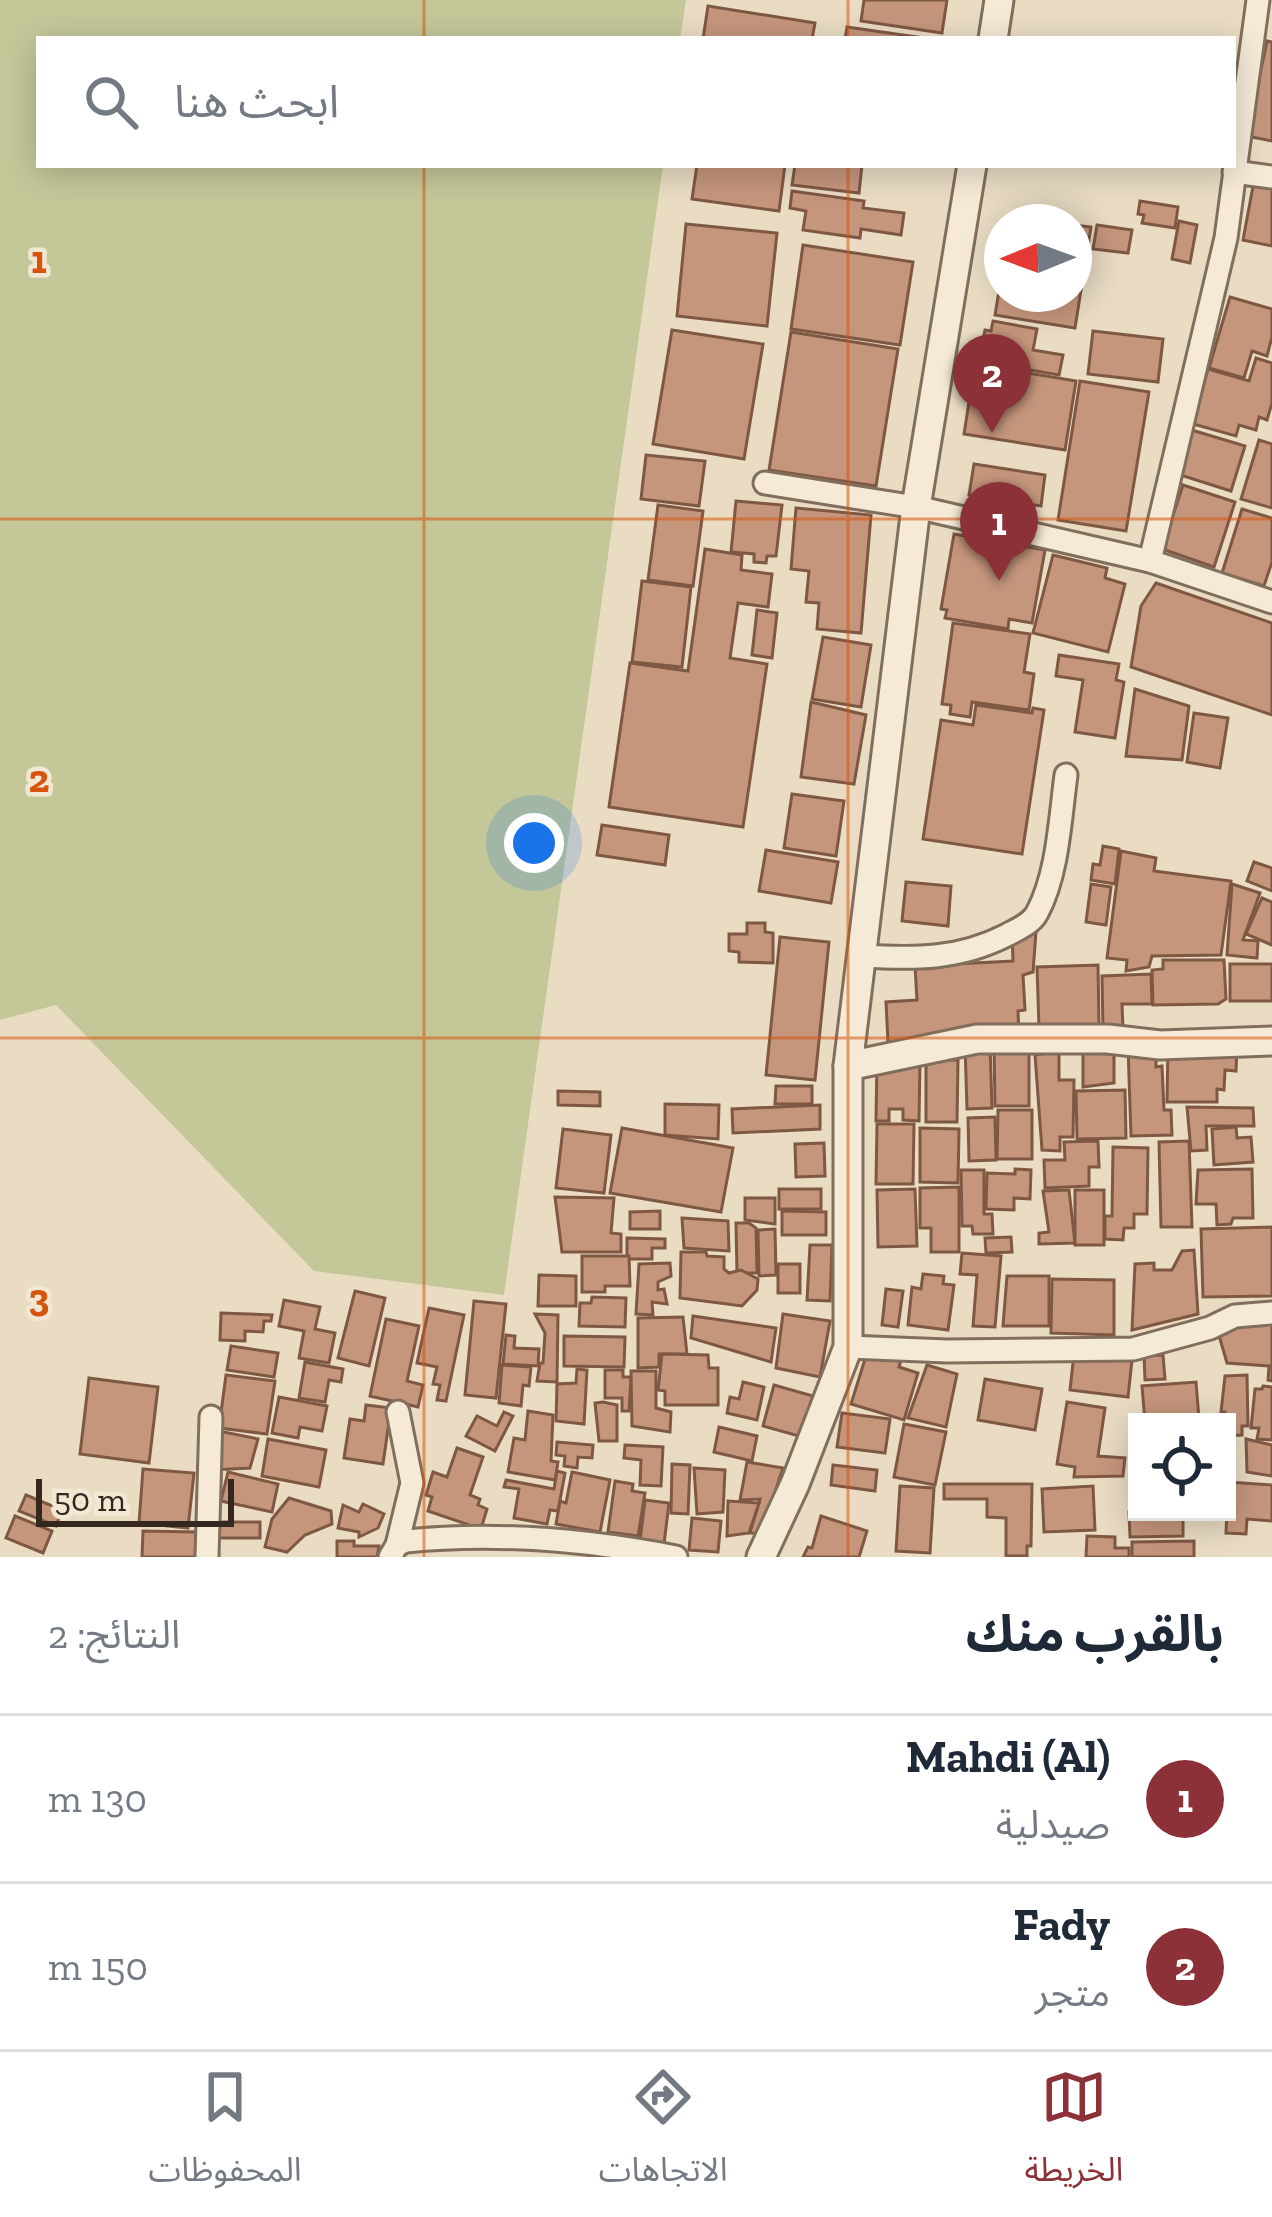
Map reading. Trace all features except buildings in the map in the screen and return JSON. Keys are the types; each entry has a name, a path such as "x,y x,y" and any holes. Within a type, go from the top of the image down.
{"street":[{"path":"993,36 999,0"},
{"path":"1236,160 1261,15"},
{"path":"761,1557 804,1463 848,1347 848,1066 916,507 972,168"},
{"path":"1150,561 1226,238 1235,168"},
{"path":"1234,172 1272,177"},
{"path":"765,484 916,507 1150,561 1272,602"},
{"path":"861,956 924,959 962,954 1035,917 1049,874 1066,776"},
{"path":"848,1066 977,1040 1108,1039 1160,1046 1272,1041"},
{"path":"848,1347 1133,1349 1235,1316 1272,1312"},
{"path":"394,1551 412,1483 398,1412"},
{"path":"207,1557 211,1417"},
{"path":"394,1551 406,1541 484,1547 625,1547 676,1557"}],"green space":[{"path":"0,0 686,0 680,36 36,36 36,168 663,168 504,1295 314,1271 56,1005 0,1020"}],"place":[{"name":"Fady","path":"992,433"},
{"name":"Mahdi (Al)","path":"999,581"}]}
